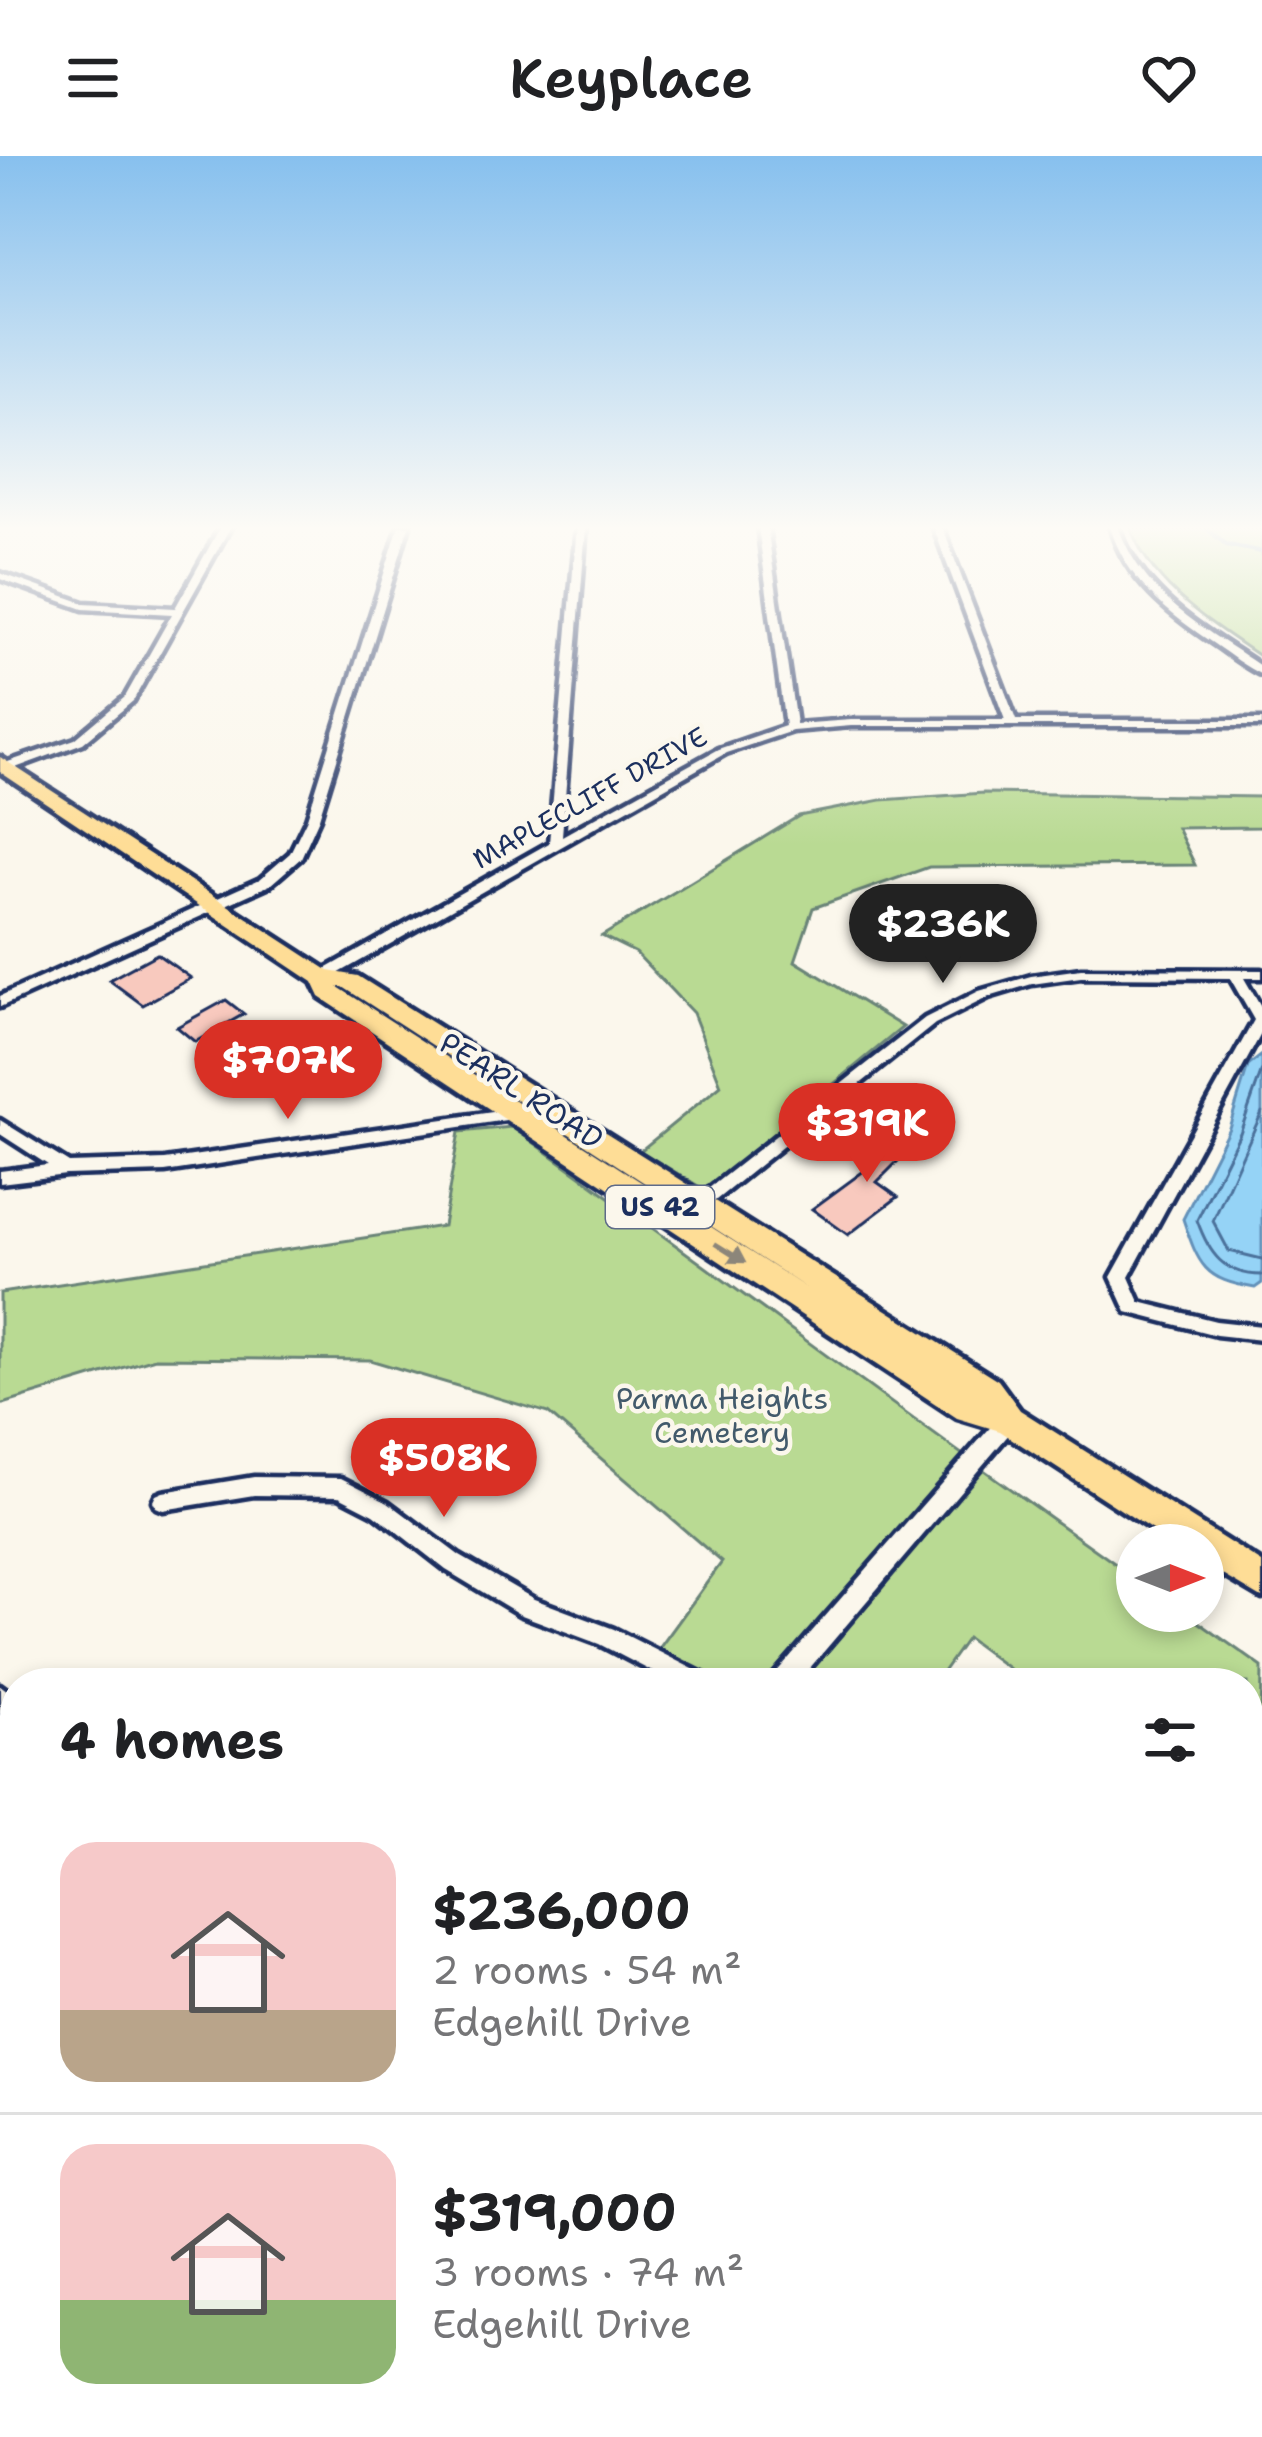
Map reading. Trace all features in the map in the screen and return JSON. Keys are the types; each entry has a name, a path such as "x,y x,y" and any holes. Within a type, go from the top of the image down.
{"main road":[{"name":"PEARL ROAD","path":"3,765 322,977 350,981 987,1389 1009,1420"},
{"name":"PEARL ROAD","path":"322,977 329,992 968,1409 1009,1420 1262,1582"}],"street":[{"path":"3,765 79,741 112,718 130,699 166,632"},
{"path":"0,1002 208,903 265,882 296,855 313,818 371,632"},
{"path":"555,843 572,632"},
{"path":"777,632 791,728"},
{"path":"978,632 1012,723"},
{"path":"1211,632 1262,672"},
{"name":"MAPLECLIFF DRIVE","path":"322,977 722,751 791,728 1262,723"},
{"path":"700,1204 930,1021 984,994 1031,980 1081,974 1262,974"},
{"path":"1234,974 1261,1022 1120,1277 1133,1307 1216,1328 1262,1333"},
{"path":"0,1177 165,1166 513,1114"},
{"path":"0,1126 66,1169"},
{"path":"795,1668 1009,1420"},
{"path":"163,1502 254,1486 341,1487 381,1508 453,1563 526,1606 675,1668"}],"green space":[{"path":"1225,632 1262,632 1262,658"},
{"path":"984,793 1262,797 1262,827 1177,828 1195,865 929,867 813,908 795,961 903,1027 705,1190 640,1151 721,1085 693,1013 636,953 602,936 799,816 881,800"},
{"name":"Parma Heights Cemetery","path":"512,1127 1116,1564 1116,1632 1213,1632 1262,1668 1008,1668 967,1638 946,1668 645,1668 722,1562 548,1413 370,1360 155,1358 0,1405 0,1293 443,1226 459,1132"}],"water":[{"path":"1262,1055 1262,1283 1255,1288 1224,1280 1206,1268 1183,1219 1229,1128 1248,1066"}],"building":[{"path":"157,954 191,978 143,1005 109,980"},
{"path":"226,1000 244,1014 195,1042 177,1027"},
{"path":"888,1125 918,1141 877,1182 898,1197 848,1235 812,1209 883,1157 865,1147"}]}
